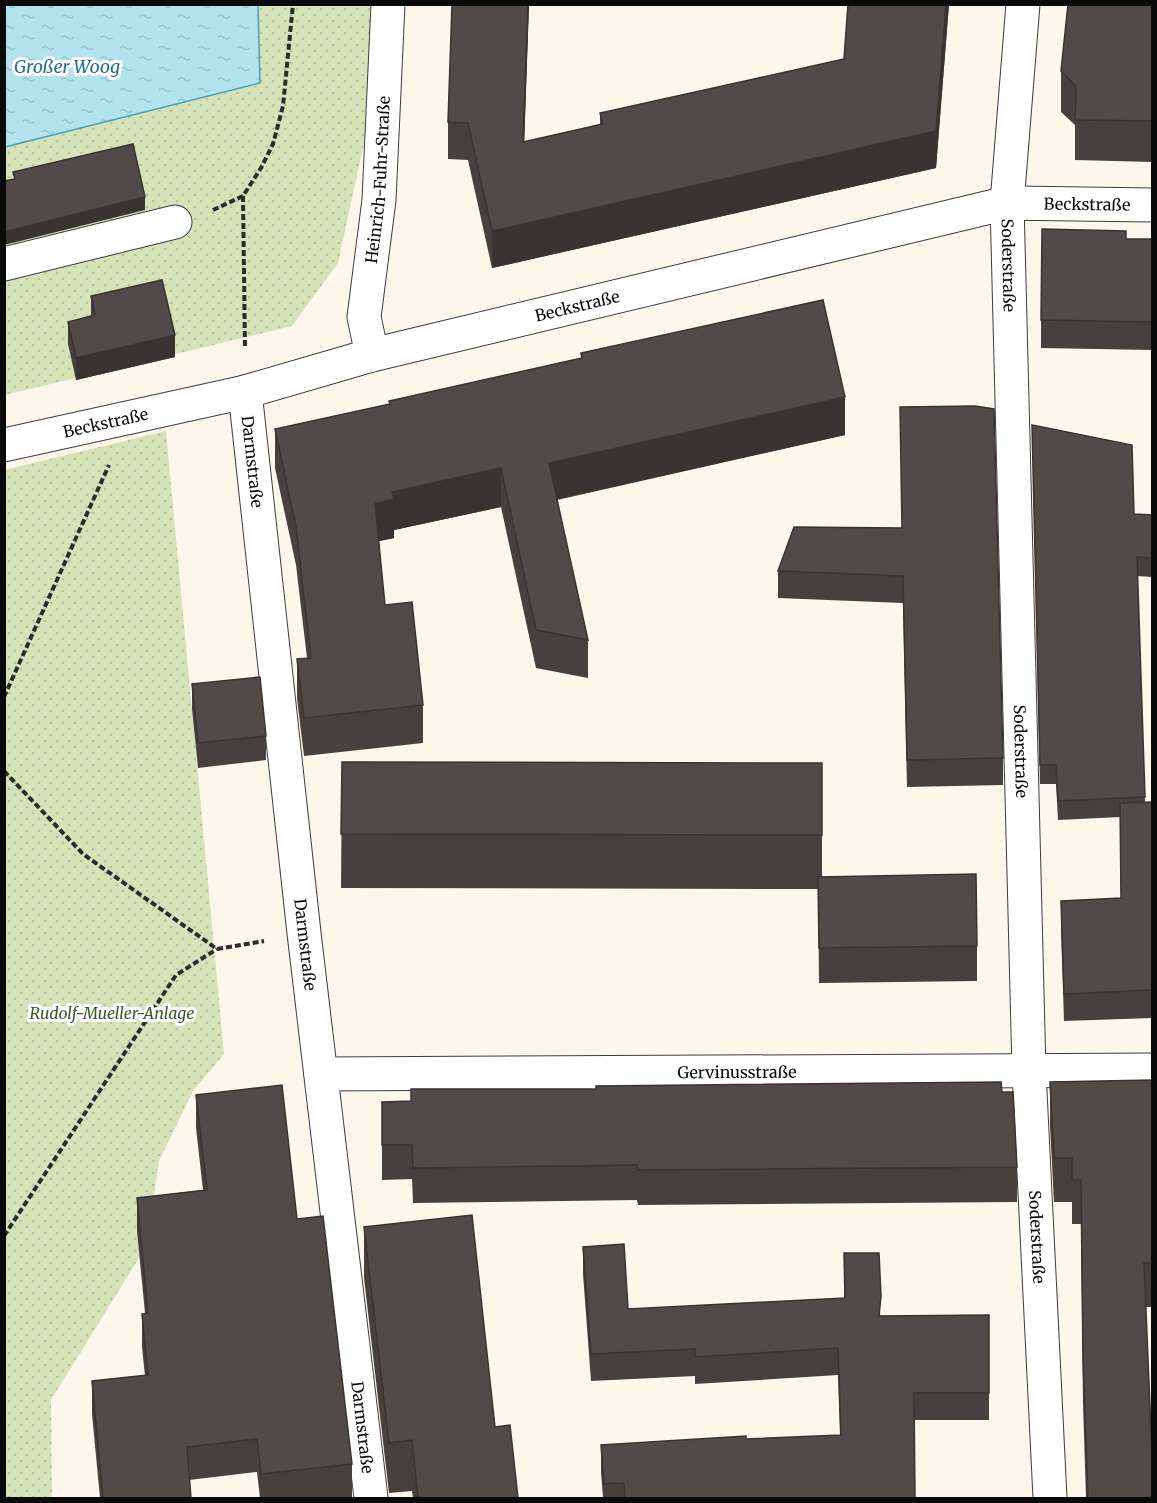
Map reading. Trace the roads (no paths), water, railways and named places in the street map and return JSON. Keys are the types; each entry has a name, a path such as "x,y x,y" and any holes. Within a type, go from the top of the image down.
{"street":[{"name":"Heinrich-Fuhr-Straße","path":"372,355 364,316 379,200 388,4"},
{"name":"Soderstraße","path":"1023,4 1007,203 1029,1071 1050,1498"},
{"name":"Beckstraße","path":"4,445 245,392 372,355 1007,203 1152,205"},
{"path":"4,264 175,222"},
{"name":"Darmstraße","path":"245,392 304,933 371,1498"},
{"name":"Gervinusstraße","path":"321,1074 1152,1071"}],"water":[{"name":"Großer Woog","path":"5,4 258,5 260,83 5,147"}],"park label":[{"name":"Rudolf-Mueller-Anlage","path":"112,1013"}]}
